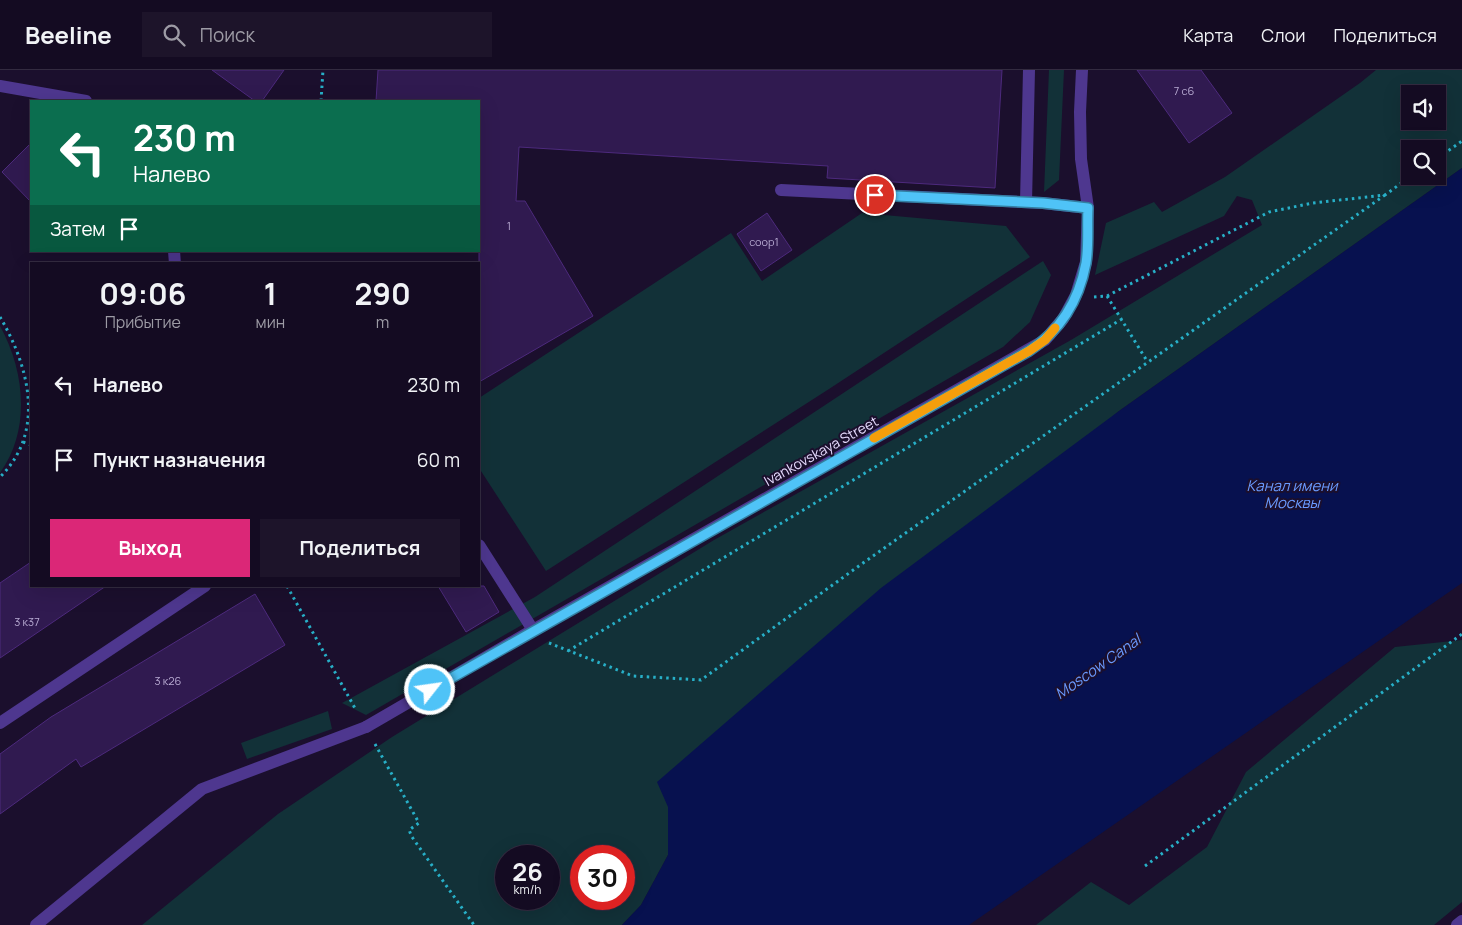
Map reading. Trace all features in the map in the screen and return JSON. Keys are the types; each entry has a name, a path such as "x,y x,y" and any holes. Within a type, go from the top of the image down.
{"street":[{"path":"1026,202 1029,70"},
{"name":"Ivankovskaya Street","path":"36,925 202,789 366,727 530,632 1029,351 1045,340 1063,319 1076,295 1086,262 1088,208 1082,159 1080,112 1082,70"},
{"path":"0,86 80,100"},
{"path":"781,190 1026,202 1088,208"},
{"path":"480,547 530,632"},
{"path":"0,722 203,587"},
{"path":"1457,925 1462,921"}],"path":[{"path":"321,100 323,70"},
{"path":"1446,152 1462,141"},
{"path":"530,632 568,651 633,676 701,680 855,568 1401,183"},
{"path":"1076,295 1090,298 1107,296 1269,212 1313,203 1385,194"},
{"path":"1107,296 1148,362"},
{"path":"0,317 16,344 26,379 29,415 24,442 0,477"},
{"path":"568,651 1122,320"},
{"path":"24,442 30,445"},
{"path":"288,587 349,699"},
{"path":"1145,866 1462,634"},
{"path":"366,727 419,823 409,830 474,925"}],"green space":[{"path":"1049,70 1064,70 1059,180 1044,192"},
{"path":"1376,70 1462,70 1462,168 1446,179 1446,140 1401,140 1401,185 1438,185 1119,411 668,807 668,855 641,905 622,925 142,925 278,814 392,737 714,540 1071,340 1262,225 1252,200 1237,196 1224,216 1095,275 1106,223 1154,202 1162,212 1225,177"},
{"path":"862,213 1006,226 1030,257 546,571 480,470 480,397 731,233 762,281"},
{"path":"1043,261 1051,275 1030,322 1003,347 366,715 342,703 535,597"},
{"path":"0,326 15,362 21,400 17,438 10,456 0,473"},
{"path":"1462,640 1462,902 1434,925 1036,925 1091,882 1129,905 1207,847 1246,772 1395,647"},
{"path":"328,711 332,729 247,759 241,743"}],"water":[{"name":"Канал имени Москвы","path":"1462,168 1462,583 969,925 622,925 641,905 668,855 668,807 657,782 881,588 1119,411 1438,185 1446,185 1446,179"}],"building":[{"path":"212,70 284,70 263,100 254,100"},
{"path":"378,70 1002,70 995,188 827,178 828,166 519,147 516,201 525,201 593,316 480,381 480,100 376,100"},
{"path":"1137,70 1201,70 1232,113 1189,143"},
{"path":"30,144 30,201 2,172"},
{"path":"767,213 792,250 761,271 737,234"},
{"path":"30,563 30,587 105,587 0,658 0,583"},
{"path":"484,586 499,612 466,632 439,587"},
{"path":"255,594 285,645 81,767 76,759 0,814 0,754 51,717"}],"slow traffic":[{"path":"874,438 1029,351 1045,340 1055,328"}],"route":[{"path":"430,690 1029,351 1045,340 1063,319 1076,295 1086,262 1088,208 1043,203 875,195"}],"water label":[{"name":"Moscow Canal","path":"1098,667"}]}
